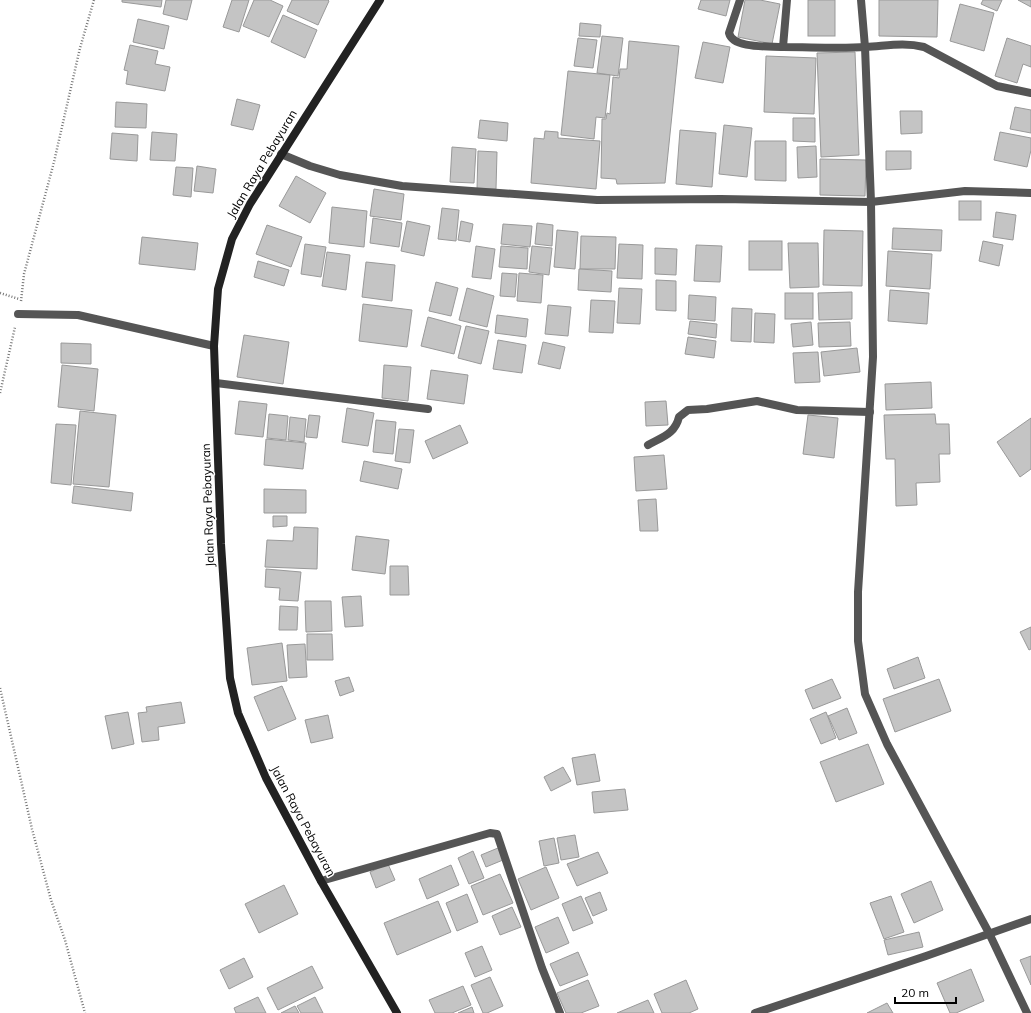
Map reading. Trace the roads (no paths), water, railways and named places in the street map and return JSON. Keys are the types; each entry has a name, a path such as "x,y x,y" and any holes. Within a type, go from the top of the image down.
{"main road":[{"name":"Jalan Raya Pebayuran","path":"380,0 250,204 232,239 218,288 214,346 221,544 230,678 238,713 266,778 321,881 397,1013"}],"street":[{"path":"740,0 729,33 730,38 735,42 746,45 783,48 865,47 906,44 924,47 997,86 1031,93"},
{"path":"783,48 787,0"},
{"path":"861,0 865,47 871,202 873,357 858,599 858,641 865,694 887,744 989,933 1028,1013"},
{"path":"281,154 340,175 402,186 597,200 721,199 871,202 965,191 1031,193"},
{"path":"18,314 78,315 214,346"},
{"path":"216,384 428,408"},
{"path":"648,445 673,431 677,427 679,417 688,410 707,409 757,401 797,410 870,412"},
{"path":"321,881 490,832 497,834 501,841 542,968 560,1013"},
{"path":"755,1013 1031,919"}]}
